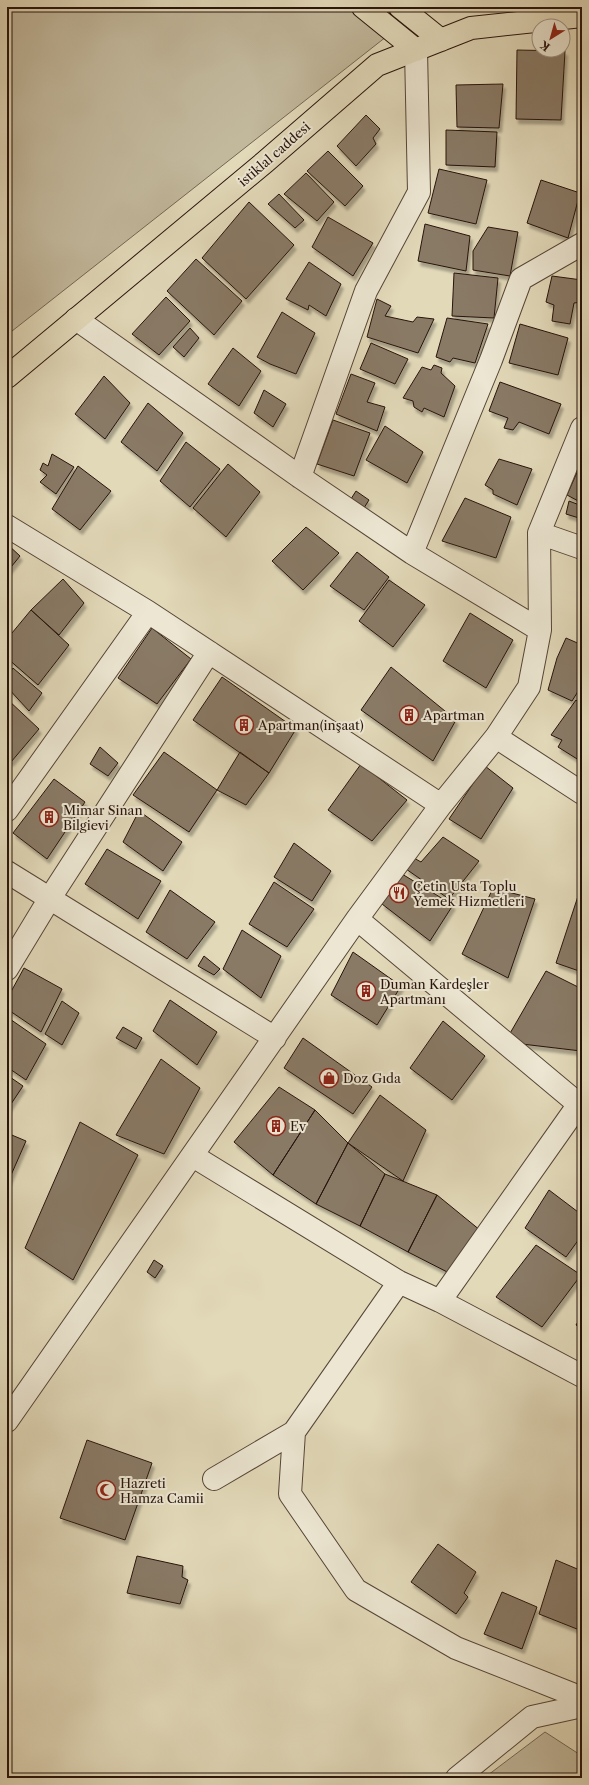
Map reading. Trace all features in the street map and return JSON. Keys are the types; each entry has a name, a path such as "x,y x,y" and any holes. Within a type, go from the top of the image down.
{"main road":[{"path":"363,7 416,50"},
{"path":"400,7 441,40"},
{"name":"istiklal caddesi","path":"7,377 266,162 377,64 471,28 582,16"}],"street":[{"path":"300,477 366,292 419,192 416,50"},
{"path":"412,553 491,360 521,279 582,244"},
{"path":"76,319 300,477 412,553 540,630"},
{"path":"7,1421 357,919 441,805 496,737 529,688 540,630 539,533 582,428"},
{"path":"7,526 148,612 441,805"},
{"path":"539,533 582,548"},
{"path":"7,810 148,612"},
{"path":"7,969 50,898 209,652"},
{"path":"496,737 582,793"},
{"path":"7,872 275,1038"},
{"path":"357,919 580,1105 440,1301"},
{"path":"193,1156 399,1282 440,1301 582,1376"},
{"path":"214,1479 294,1432 399,1282"},
{"path":"294,1432 290,1494 356,1590 456,1648 582,1698"},
{"path":"457,1778 532,1717 582,1706"}],"shaded area":[{"path":"7,7 424,7 7,335"},
{"path":"545,1732 582,1756 582,1778 484,1778"}],"building":[{"path":"517,50 531,50 531,58 565,58 561,120 516,119"},
{"path":"503,84 499,128 457,127 456,85"},
{"path":"366,115 380,129 373,138 376,144 356,166 337,146"},
{"path":"446,130 497,132 495,167 446,165"},
{"path":"328,151 363,186 345,206 307,171"},
{"path":"439,169 487,180 476,224 428,213"},
{"path":"306,173 334,202 317,221 284,194"},
{"path":"541,180 580,193 568,238 527,223"},
{"path":"279,194 304,220 295,228 268,204"},
{"path":"249,202 294,245 246,299 202,258"},
{"path":"328,217 373,243 353,276 312,247"},
{"path":"425,224 470,236 466,271 418,261"},
{"path":"488,227 518,232 510,276 473,270 473,251"},
{"path":"196,259 242,301 214,335 167,291"},
{"path":"309,262 341,284 326,316 309,305 308,310 286,299"},
{"path":"454,273 498,278 494,318 452,316"},
{"path":"552,276 582,280 582,302 574,303 570,324 552,321 554,305 546,302"},
{"path":"166,297 190,321 159,355 132,334"},
{"path":"377,299 391,306 385,316 413,322 417,317 434,319 418,353 367,337"},
{"path":"282,312 315,333 296,374 270,364 257,357"},
{"path":"447,318 488,324 475,363 453,358 450,362 436,357"},
{"path":"520,324 568,338 558,375 509,363"},
{"path":"190,328 199,338 184,357 173,347"},
{"path":"371,343 408,359 395,384 360,369"},
{"path":"233,348 261,371 239,406 208,384"},
{"path":"434,365 442,368 441,373 455,386 444,417 424,408 422,412 414,407 413,401 403,398 422,367 431,370"},
{"path":"351,374 375,383 367,402 385,407 377,431 336,414"},
{"path":"104,376 130,403 105,439 75,414"},
{"path":"500,382 561,404 549,434 519,422 513,430 504,428 508,418 489,411"},
{"path":"264,390 286,404 273,427 254,413"},
{"path":"148,403 183,433 157,471 121,442"},
{"path":"333,420 370,433 354,476 317,464"},
{"path":"385,426 423,452 407,483 366,460"},
{"path":"186,442 220,469 190,507 160,481"},
{"path":"52,454 74,467 56,494 40,482 47,475 40,470 43,463 48,466"},
{"path":"499,459 532,469 517,505 493,494 493,490 485,485"},
{"path":"582,461 582,503 567,495"},
{"path":"228,464 260,492 226,537 193,508"},
{"path":"78,466 111,491 80,530 52,509"},
{"path":"356,491 369,500 362,511 349,502"},
{"path":"465,498 511,517 496,558 442,541"},
{"path":"569,501 582,506 579,518 566,514"},
{"path":"306,527 339,553 303,590 272,561"},
{"path":"7,544 20,556 7,572"},
{"path":"357,552 389,577 364,610 330,586"},
{"path":"63,579 84,603 59,635 31,610"},
{"path":"389,580 425,605 393,647 359,621"},
{"path":"31,610 69,645 38,685 7,658 7,639"},
{"path":"470,613 513,640 486,688 443,661"},
{"path":"152,628 191,659 157,704 118,678"},
{"path":"566,638 582,645 582,685 572,701 548,690 557,658"},
{"name":"Apartman","path":"391,667 456,720 433,761 361,710"},
{"path":"13,668 42,693 29,711 7,687 7,677"},
{"name":"Apartman(inşaat)","path":"222,677 296,729 269,773 193,720"},
{"path":"7,699 39,729 11,762 7,759"},
{"path":"576,700 582,705 582,762 558,747 562,740 551,735"},
{"path":"100,747 118,763 108,776 90,764"},
{"path":"164,752 217,790 189,832 133,795"},
{"path":"240,752 269,773 246,805 217,790"},
{"name":"Apartman(inşaat)","path":"361,764 407,800 372,841 328,810"},
{"path":"485,766 513,788 481,839 449,819"},
{"name":"Mimar Sinan Bilgievi","path":"54,779 85,802 47,859 13,833"},
{"path":"139,811 182,842 163,871 123,842"},
{"path":"443,837 479,861 449,899 406,869 414,858 421,862"},
{"path":"294,843 331,871 312,901 274,877"},
{"path":"107,849 161,881 138,919 85,884"},
{"path":"402,874 453,905 430,941 382,904"},
{"path":"274,882 314,909 287,947 249,924"},
{"path":"582,884 582,972 556,963"},
{"path":"493,888 535,899 508,978 462,954"},
{"path":"170,890 215,922 187,959 146,932"},
{"path":"242,930 281,956 261,998 223,969"},
{"name":"Duman Kardeşler Apartmanı","path":"353,952 401,986 377,1025 331,995"},
{"path":"204,956 220,969 214,975 198,966"},
{"path":"24,968 62,989 41,1032 7,1009 7,999"},
{"path":"546,971 582,989 581,1051 505,1042"},
{"path":"170,1000 217,1032 197,1065 153,1031"},
{"path":"62,1001 79,1013 62,1045 45,1034"},
{"path":"7,1017 46,1044 26,1080 7,1067"},
{"path":"443,1021 485,1056 452,1100 410,1068"},
{"path":"123,1027 142,1038 136,1049 116,1038"},
{"name":"Doz Gıda","path":"303,1038 372,1087 353,1114 284,1068"},
{"path":"161,1059 200,1088 164,1154 116,1135"},
{"path":"7,1075 23,1086 7,1110"},
{"name":"Ev","path":"279,1087 315,1110 273,1175 234,1142"},
{"path":"380,1095 426,1130 403,1181 348,1143"},
{"path":"315,1110 348,1143 316,1204 273,1175"},
{"path":"80,1122 138,1155 73,1280 25,1248"},
{"path":"7,1133 26,1141 8,1182 7,1182"},
{"path":"348,1143 385,1174 360,1226 316,1204"},
{"path":"385,1174 437,1195 408,1252 360,1226"},
{"path":"549,1190 582,1215 582,1235 566,1257 525,1228"},
{"path":"437,1195 486,1235 457,1277 408,1252"},
{"path":"536,1245 581,1275 542,1327 496,1297"},
{"path":"154,1260 163,1266 155,1278 147,1272"},
{"path":"582,1315 582,1329 576,1325"},
{"name":"Hazreti Hamza Camii","path":"87,1440 152,1463 125,1540 60,1518"},
{"path":"438,1544 476,1572 464,1593 468,1597 456,1614 411,1582"},
{"path":"137,1556 183,1566 182,1577 188,1580 180,1604 127,1593"},
{"path":"556,1560 582,1571 582,1631 539,1614"},
{"path":"502,1592 537,1607 522,1649 484,1634"}],"place":[{"name":"Apartman","path":"409,715"},
{"name":"Apartman(inşaat)","path":"244,725"},
{"name":"Mimar Sinan Bilgievi","path":"49,817"},
{"name":"Çetin Usta Toplu Yemek Hizmetleri","path":"399,893"},
{"name":"Duman Kardeşler Apartmanı","path":"366,991"},
{"name":"Doz Gıda","path":"329,1078"},
{"name":"Ev","path":"276,1126"},
{"name":"Hazreti Hamza Camii","path":"106,1490"}]}
